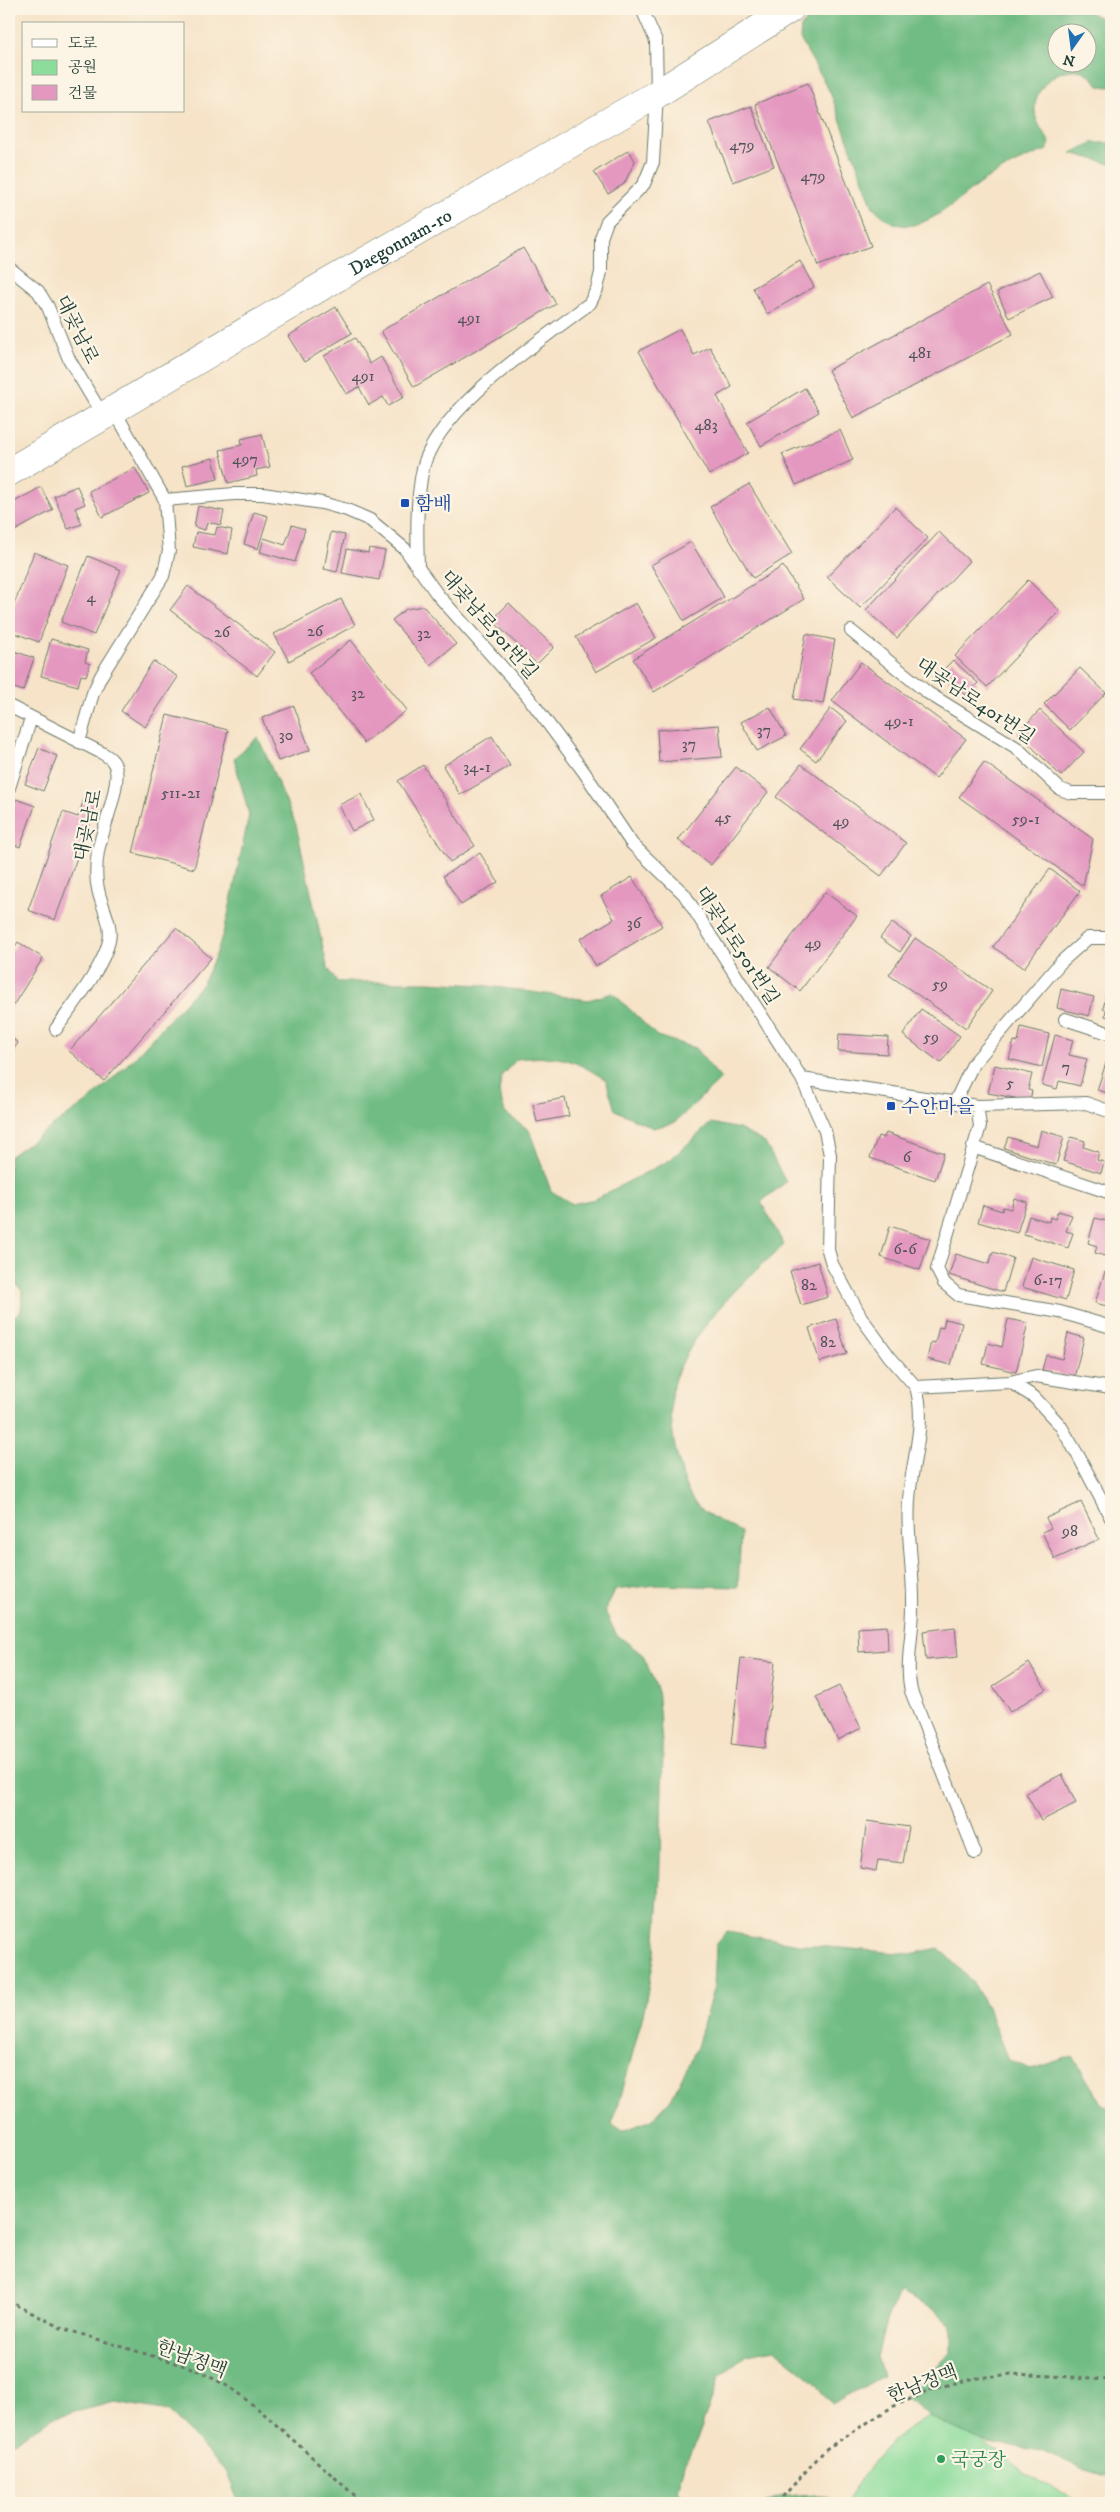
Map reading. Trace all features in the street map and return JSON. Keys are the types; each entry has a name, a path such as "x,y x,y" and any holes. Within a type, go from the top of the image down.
{"street":[{"name":"Daegonnam-ro","path":"9,472 317,289 657,94 790,9"}],"lane":[{"path":"418,568 420,486 424,467 432,448 460,409 479,390 590,303 597,290 601,272 601,238 607,221 644,184 652,162 657,94 656,41 642,9"},
{"name":"대곶남로","path":"9,268 38,291 48,306 69,359 109,413"},
{"path":"79,742 100,676 163,576 169,551 165,500 109,413"},
{"name":"대곶남로501번길","path":"165,500 234,494 263,494 322,503 347,510 370,520 405,549 437,594 526,694 584,772 632,844 684,894 802,1079 825,1131 830,1155 828,1250 832,1264 860,1317 889,1356 916,1387"},
{"name":"대곶남로401번길","path":"851,630 928,693 1017,748 1060,789 1071,793 1111,793"},
{"name":"대곶남로","path":"9,706 112,759 116,768 117,778 104,826 95,871 110,938 105,954 56,1030"},
{"path":"9,788 31,718"},
{"path":"955,1102 973,1064 1061,962 1088,938 1111,938"},
{"path":"1065,1019 1111,1034"},
{"path":"802,1079 976,1106 1086,1103 1111,1112"},
{"path":"976,1106 980,1126 937,1269 944,1283 958,1295 1060,1312 1111,1327"},
{"path":"973,1147 1111,1193"},
{"path":"975,1853 911,1691 908,1677 913,1607 909,1510 921,1418 920,1401 916,1387 1010,1382 1036,1376 1111,1388"},
{"path":"1010,1382 1034,1397 1060,1426 1080,1457 1111,1518"}],"path":[{"name":"한남정맥","path":"9,2301 61,2328 195,2369 231,2388 262,2412 362,2503"},
{"name":"한남정맥","path":"777,2503 826,2449 892,2407 936,2388 970,2379 1011,2374 1111,2379"}],"green space":[{"path":"820,9 1083,9 1100,18 1111,32 1111,87 1099,86 1090,75 1084,72 1098,72 1098,22 1048,22 1048,72 1063,72 1043,86 1036,102 1035,111 1037,119 1050,143 1047,150 995,174 933,217 913,225 901,225 886,218 873,207 830,92 800,39 801,27 809,17"},
{"path":"1092,143 1111,143 1111,164 1071,153"},
{"path":"258,737 296,825 327,966 337,982 428,982 481,985 588,1000 613,993 657,1036 695,1048 721,1079 674,1123 653,1128 615,1110 606,1080 583,1066 564,1059 555,1058 517,1059 502,1075 499,1092 505,1113 529,1130 551,1191 572,1204 595,1199 670,1160 711,1123 739,1129 765,1143 786,1182 761,1202 784,1245 722,1304 696,1338 685,1357 673,1385 671,1407 674,1443 684,1483 689,1494 693,1501 705,1512 741,1532 738,1587 655,1585 615,1590 605,1611 616,1634 643,1655 657,1689 663,1752 659,1896 655,1953 643,2015 620,2100 611,2123 623,2131 651,2120 671,2099 697,2047 714,1986 716,1945 727,1932 805,1945 910,1954 939,1948 972,1981 987,2007 1008,2060 1031,2069 1073,2056 1101,2103 1111,2110 1111,2477 1081,2469 1041,2451 983,2441 929,2417 905,2396 951,2353 951,2325 935,2310 898,2292 884,2329 877,2357 883,2376 832,2404 815,2382 774,2349 746,2354 719,2378 698,2437 684,2464 677,2490 687,2503 239,2503 227,2473 169,2411 115,2402 55,2417 9,2445 9,1320 21,1311 22,1291 9,1275 9,1157 91,1099 134,1058 202,984 217,952 227,920 249,815 234,758"},
{"name":"국궁장","path":"929,2417 983,2441 1028,2475 1083,2503 846,2503 880,2453 914,2425"},
{"path":"817,2494 844,2503 765,2503 785,2496"}],"building":[{"path":"808,83 871,246 818,266 755,104"},
{"path":"751,106 774,166 733,182 709,122"},
{"path":"629,150 635,161 624,184 608,194 594,172"},
{"path":"523,248 556,304 414,387 381,331"},
{"path":"800,261 814,287 767,314 753,288"},
{"path":"1040,271 1053,297 1009,318 997,292"},
{"path":"987,285 1013,334 853,418 828,370"},
{"path":"336,307 352,333 304,362 288,336"},
{"path":"680,329 694,355 710,347 732,387 717,396 748,453 709,475 639,351"},
{"path":"355,338 370,364 381,357 404,397 388,406 383,397 369,405 359,387 346,394 324,356"},
{"path":"805,388 819,412 761,446 747,422"},
{"path":"840,430 853,460 796,485 782,454"},
{"path":"262,434 270,467 256,470 257,476 228,483 220,450 242,445 241,439"},
{"path":"213,458 218,479 187,486 182,466"},
{"path":"135,468 149,493 102,517 89,491"},
{"path":"749,484 792,554 753,578 710,507"},
{"path":"77,486 85,504 75,508 82,524 68,529 54,496"},
{"path":"41,487 53,510 9,534 9,505"},
{"path":"198,506 224,511 221,525 207,522 205,530 194,527"},
{"path":"895,507 928,538 860,608 827,577"},
{"path":"254,512 268,516 258,549 244,544"},
{"path":"292,525 305,529 295,562 260,552 264,538 285,545"},
{"path":"217,527 232,530 228,554 193,547 196,532 215,535"},
{"path":"331,532 345,535 337,572 324,569"},
{"path":"939,532 969,561 897,638 866,610"},
{"path":"691,542 724,597 684,621 651,565"},
{"path":"369,548 385,551 379,580 342,573 347,549 368,553"},
{"path":"34,552 68,565 39,642 9,631 9,618"},
{"path":"88,556 121,570 94,635 61,622"},
{"path":"783,566 804,599 654,692 633,659"},
{"path":"1028,580 1060,611 987,687 955,656"},
{"path":"188,586 275,652 257,676 170,610"},
{"path":"341,599 355,625 289,661 274,634"},
{"path":"509,603 554,647 537,664 492,620"},
{"path":"636,603 656,638 596,672 576,637"},
{"path":"423,606 456,644 430,665 392,620 406,609"},
{"path":"806,634 835,640 823,704 794,699"},
{"path":"51,639 88,650 85,662 90,664 86,676 81,675 78,686 41,676"},
{"path":"351,640 407,710 364,743 309,673"},
{"path":"14,651 34,658 23,691 9,686 9,666"},
{"path":"953,660 978,683 966,695 941,672"},
{"path":"153,661 178,677 145,727 121,711"},
{"path":"861,662 966,739 936,778 832,701"},
{"path":"1080,668 1106,693 1070,730 1044,704"},
{"path":"294,706 310,750 278,761 262,718"},
{"path":"770,707 786,736 757,751 741,722"},
{"path":"831,708 847,721 816,761 800,749"},
{"path":"1040,710 1084,752 1061,776 1018,733"},
{"path":"167,715 228,730 194,869 133,853"},
{"path":"719,725 722,757 659,762 657,730"},
{"path":"492,736 510,766 460,795 443,766"},
{"path":"39,748 57,756 43,791 25,784"},
{"path":"984,762 1093,839 1083,886 959,797"},
{"path":"801,764 906,843 881,876 776,797"},
{"path":"423,765 475,846 450,862 398,781"},
{"path":"736,767 768,792 711,865 678,840"},
{"path":"361,794 374,820 352,831 339,805"},
{"path":"85,796 97,801 55,920 28,910 63,812 78,817"},
{"path":"16,799 35,806 20,847 9,843 9,818"},
{"path":"480,853 498,882 461,905 443,876"},
{"path":"1050,869 1080,891 1024,968 993,947"},
{"path":"632,877 662,926 596,966 580,939 614,919 601,896"},
{"path":"825,892 857,916 800,991 769,967"},
{"path":"892,923 911,936 900,952 880,938"},
{"path":"176,928 211,958 104,1081 69,1051"},
{"path":"915,938 992,991 966,1028 889,975"},
{"path":"18,942 43,958 9,1012 9,949 12,951"},
{"path":"1061,989 1094,997 1089,1016 1057,1008"},
{"path":"1106,996 1111,998 1111,1018 1105,1016 1106,1010 1103,1009"},
{"path":"921,1009 960,1036 941,1063 903,1035"},
{"path":"1021,1027 1049,1034 1042,1067 1009,1059 1014,1041 1018,1042"},
{"path":"839,1034 888,1037 887,1054 838,1051"},
{"path":"1055,1035 1073,1040 1069,1055 1087,1059 1080,1086 1059,1081 1057,1089 1042,1085"},
{"path":"9,1036 18,1043 9,1056"},
{"path":"1107,1060 1111,1061 1111,1094 1097,1090"},
{"path":"995,1065 1032,1074 1028,1090 1032,1091 1030,1101 988,1093"},
{"path":"565,1098 569,1116 537,1122 533,1104"},
{"path":"1041,1130 1064,1137 1056,1165 1004,1148 1008,1137 1037,1146"},
{"path":"886,1133 944,1153 935,1180 870,1158 878,1136 884,1138"},
{"path":"1071,1137 1085,1141 1083,1147 1099,1152 1097,1160 1104,1162 1101,1173 1063,1161"},
{"path":"1014,1198 1027,1202 1017,1233 978,1222 983,1205 1002,1211 1003,1207 1011,1209"},
{"path":"1058,1211 1072,1215 1066,1231 1073,1233 1068,1248 1024,1234 1029,1216 1049,1222 1050,1217 1055,1219"},
{"path":"1095,1218 1111,1222 1111,1252 1108,1257 1095,1253 1097,1246 1088,1243"},
{"path":"890,1226 930,1239 920,1270 881,1257"},
{"path":"993,1252 1013,1258 1003,1292 949,1275 956,1254 989,1264"},
{"path":"1031,1257 1074,1270 1066,1300 1022,1287"},
{"path":"818,1262 828,1297 801,1305 790,1271"},
{"path":"1105,1272 1111,1274 1111,1307 1095,1303"},
{"path":"836,1319 847,1354 820,1362 809,1328"},
{"path":"945,1319 962,1323 951,1365 927,1359 931,1342 935,1343 939,1327 943,1328"},
{"path":"1008,1319 1028,1323 1016,1372 983,1364 988,1343 1002,1347"},
{"path":"1068,1333 1084,1338 1074,1378 1042,1370 1046,1355 1062,1359"},
{"path":"1081,1502 1099,1539 1055,1559 1042,1532 1051,1528 1046,1518"},
{"path":"887,1626 888,1650 859,1652 858,1628"},
{"path":"955,1627 958,1657 926,1660 923,1631"},
{"path":"741,1658 775,1662 765,1748 731,1744"},
{"path":"1029,1663 1046,1689 1010,1712 993,1686"},
{"path":"839,1686 861,1728 838,1740 816,1697"},
{"path":"1062,1774 1076,1803 1041,1821 1026,1793"},
{"path":"867,1821 909,1827 903,1863 878,1860 876,1871 860,1868"}],"place":[{"name":"함배","path":"405,503"},
{"name":"수안마을","path":"891,1106"},
{"name":"국궁장","path":"941,2459"}]}
